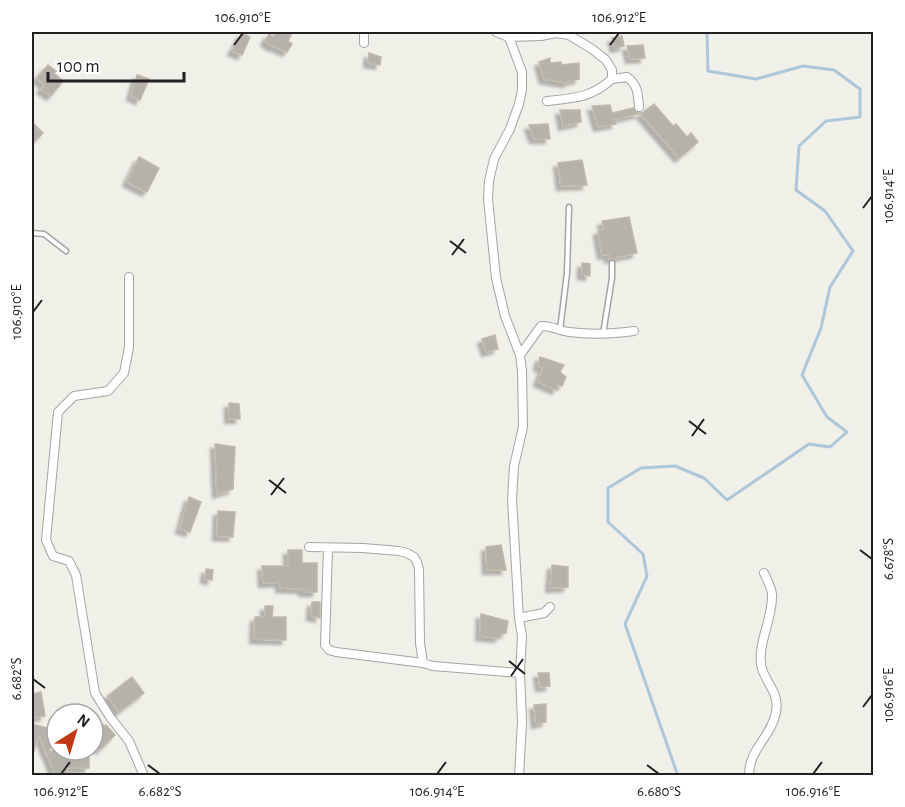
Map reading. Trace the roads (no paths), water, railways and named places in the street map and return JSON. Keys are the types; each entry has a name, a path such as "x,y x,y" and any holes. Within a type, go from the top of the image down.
{"street":[{"path":"364,32 364,43"},
{"path":"496,32 541,36 556,33 569,35 606,60 612,70 612,79"},
{"path":"507,34 522,72 522,90 510,129 494,159 488,199 496,278 505,316 520,355 523,427 514,466 512,499 522,636 520,673 522,722 519,776"},
{"path":"547,101 576,98 594,93 612,79 627,77 637,88 639,107"},
{"path":"129,277 129,347 124,374 108,391 74,396 58,412 46,540 52,556 69,561 76,575 95,693 129,741 144,776"},
{"path":"520,355 541,326 549,326 560,331 602,335 634,331"},
{"path":"309,547 399,551 414,557 419,569 420,643 423,663"},
{"path":"328,548 325,645 329,650 433,666 520,673"},
{"path":"749,776 754,754 771,727 777,703 773,689 761,666 772,596 764,573"},
{"path":"519,618 544,613 550,607"}],"lane":[{"path":"560,331 567,273 569,207"},
{"path":"32,233 44,234 66,251"},
{"path":"602,335 612,278 612,263"}],"waterway":[{"path":"678,776 625,624 647,576 643,554 608,522 608,488 641,468 675,466 704,478 727,500 809,444 830,447 847,432 827,417 802,375 821,328 830,287 853,251 825,211 796,190 799,146 826,121 860,117 860,89 834,70 803,66 756,79 708,71 707,32"}]}
